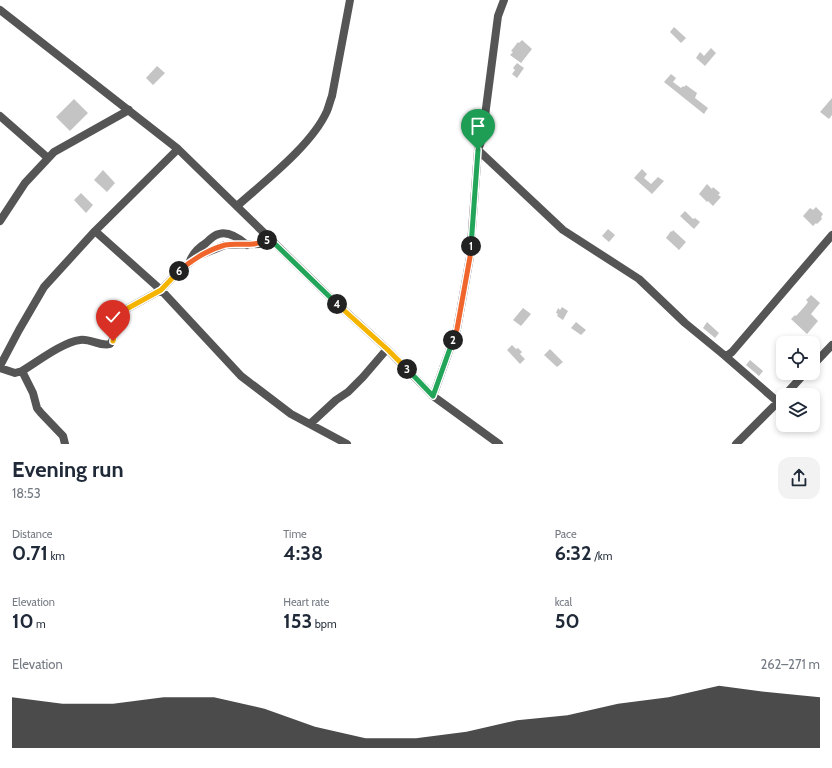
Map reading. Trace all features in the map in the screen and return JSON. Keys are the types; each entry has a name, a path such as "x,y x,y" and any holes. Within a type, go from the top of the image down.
{"street":[{"path":"237,206 300,149 327,111 332,96 350,0"},
{"path":"433,396 457,329 470,257 478,150 482,139 498,16 504,0"},
{"path":"0,10 178,149 335,302 387,349 433,396 499,444"},
{"path":"1,219 25,183 54,152 129,110"},
{"path":"0,116 48,158"},
{"path":"178,149 95,231 44,287 0,367 14,373 22,371 63,346 80,339 93,341 102,345 110,344 121,312 161,290 198,256 225,245 259,244 270,239"},
{"path":"478,150 563,230 639,279 685,323 724,355 776,394"},
{"path":"95,231 161,290 241,376 292,414 347,444"},
{"path":"190,262 192,254 218,234 227,234 248,245"},
{"path":"724,355 728,355 732,352 832,235"},
{"path":"820,358 832,345"},
{"path":"310,424 336,400 348,392 387,349"},
{"path":"22,371 29,383 37,408 63,436 66,444"},
{"path":"792,388 799,380"},
{"path":"736,444 776,404"}],"building":[{"path":"674,27 686,38 681,43 670,32"},
{"path":"522,40 532,49 521,63 510,55 513,52 511,51 518,42 519,43"},
{"path":"711,48 716,53 705,66 696,58 700,52 704,56"},
{"path":"517,63 524,68 517,78 512,74 515,70 513,68"},
{"path":"157,66 165,73 153,85 146,78"},
{"path":"671,74 676,78 673,82 681,88 686,85 697,93 695,98 708,108 704,114 664,82"},
{"path":"832,98 832,115 829,119 820,112"},
{"path":"74,99 88,113 70,131 56,117"},
{"path":"642,169 647,174 644,178 651,184 658,177 664,181 652,194 634,178"},
{"path":"103,170 115,183 107,192 94,180"},
{"path":"707,184 712,189 713,187 720,193 718,195 721,197 713,206 699,194"},
{"path":"81,193 93,205 86,213 74,200"},
{"path":"816,207 823,214 821,217 822,219 813,226 803,216 810,208 813,210"},
{"path":"685,211 693,219 695,218 700,222 694,229 680,216"},
{"path":"608,229 615,235 609,242 602,236"},
{"path":"673,230 686,242 679,250 666,238"},
{"path":"811,295 820,303 811,314 818,321 807,334 791,319 795,315 796,316 805,306 808,302 806,300"},
{"path":"562,307 568,311 563,320 557,316 558,314 556,313 558,308 560,310"},
{"path":"523,308 531,314 521,326 513,320"},
{"path":"576,322 586,330 581,335 571,328"},
{"path":"707,322 719,333 715,338 703,328"},
{"path":"512,345 522,352 520,354 525,359 520,364 507,350"},
{"path":"550,349 563,362 557,367 544,355"},
{"path":"750,360 763,371 759,376 746,365"}],"route":[{"path":"113,341 121,312 161,290 177,273 198,256 225,245 259,244 270,239 335,302 387,349 433,396 457,329 470,257 478,150"}]}
